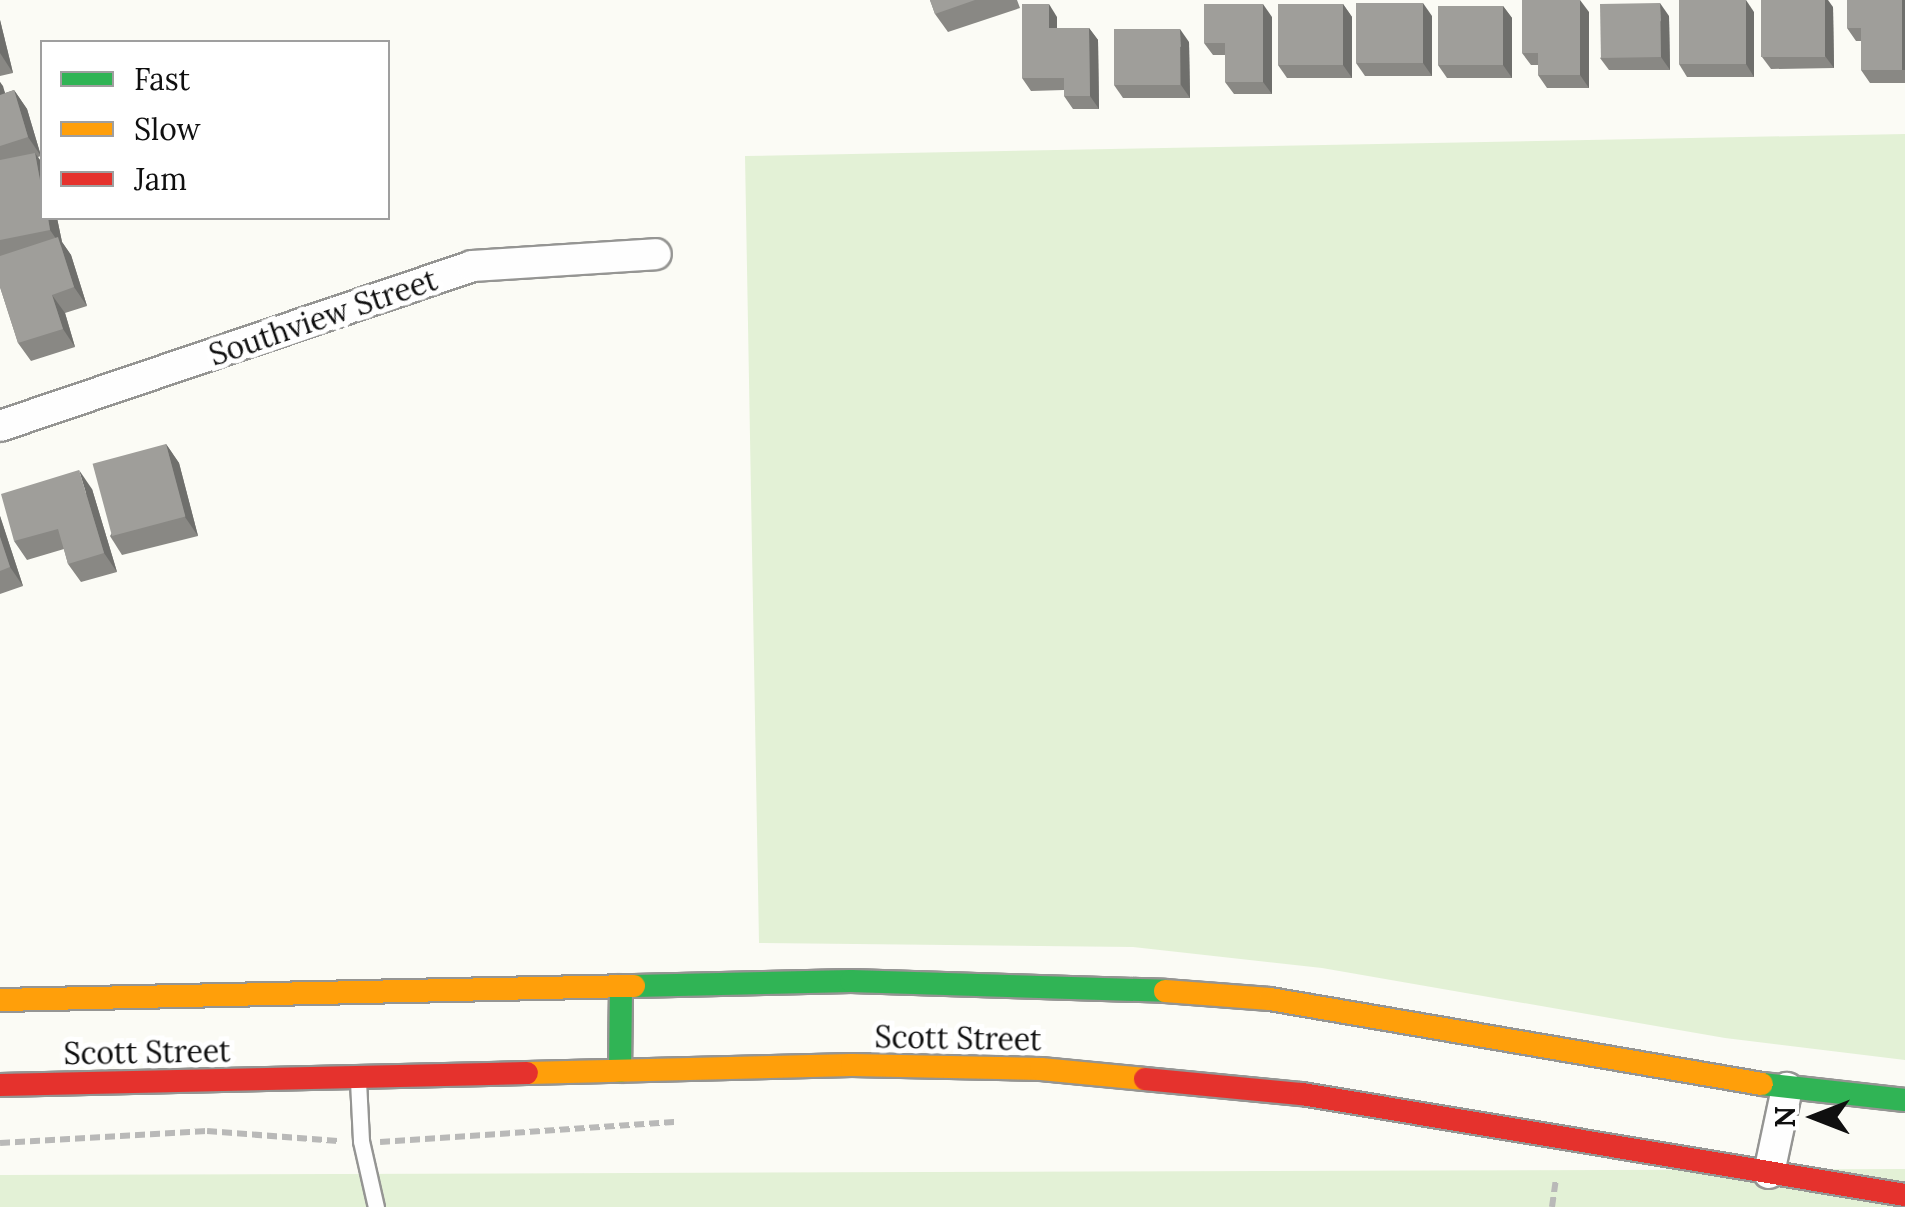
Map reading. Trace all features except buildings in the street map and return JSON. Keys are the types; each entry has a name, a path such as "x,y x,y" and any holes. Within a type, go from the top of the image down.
{"main road":[{"name":"Scott Street","path":"0,1000 621,986 1069,984 1270,999 1787,1088 1905,1100"},
{"path":"620,1070 621,986"},
{"name":"Scott Street","path":"0,1086 852,1065 1168,1078 1450,1116 1905,1195"}],"street":[{"name":"Southview Street","path":"0,426 472,266 656,254"},
{"path":"1769,1172 1787,1088"}],"lane":[{"path":"358,1077 361,1142 376,1207"}],"path":[{"path":"1552,1207 1556,1178"}],"green space":[{"path":"1905,134 1905,1060 1725,1038 1322,968 1133,947 759,943 745,156"},
{"path":"1905,1169 1905,1207 0,1207 0,1175"}],"traffic: fast":[{"path":"634,986 851,981 1165,991"},
{"path":"620,1071 621,986"},
{"path":"1762,1084 1905,1100"}],"traffic: slow":[{"path":"0,1000 634,986"},
{"path":"1165,991 1270,999 1762,1084"},
{"path":"527,1073 852,1065 1041,1069 1145,1079"}],"traffic: jam":[{"path":"0,1085 527,1073"},
{"path":"1145,1079 1302,1094 1905,1195"}]}
